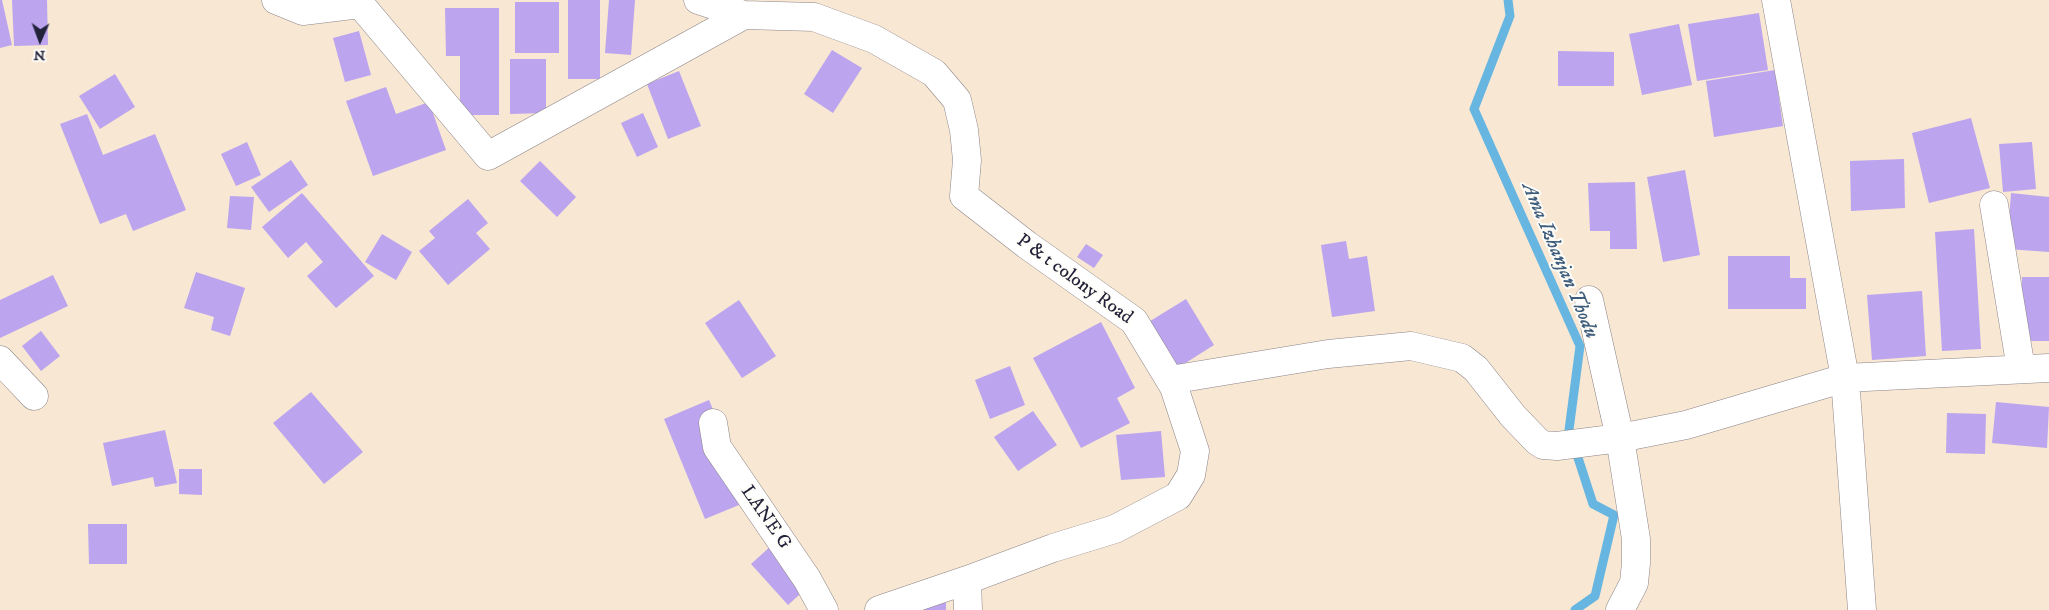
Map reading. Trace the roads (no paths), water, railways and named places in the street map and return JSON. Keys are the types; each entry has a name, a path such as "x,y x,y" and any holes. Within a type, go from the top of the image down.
{"street":[{"path":"276,0 303,11 369,2 488,156 744,15"},
{"path":"698,0 744,15"},
{"path":"1776,0 1845,378 1862,610"},
{"name":"P & t colony Road","path":"744,15 814,17 874,40 934,73 957,100 964,130 966,150 964,196 1027,246 1134,321 1174,386 1196,451 1191,475 1178,496 1115,530 1053,548 879,610"},
{"path":"1994,204 2021,369"},
{"path":"1589,300 1620,438 1636,539 1636,563 1632,589 1620,610"},
{"path":"1170,380 1328,354 1411,346 1462,358 1476,369 1513,416 1537,441 1543,445 1557,446 1620,438 1686,425 1845,378 2049,368"},
{"path":"0,360 34,396"},
{"name":"LANE G","path":"713,423 717,447 807,579 824,610"},
{"path":"967,580 968,610"}],"waterway":[{"name":"Ama Izhanjan Thodu","path":"1508,0 1510,16 1474,109 1580,346 1569,430 1593,504 1614,515 1595,596 1575,610"}]}
